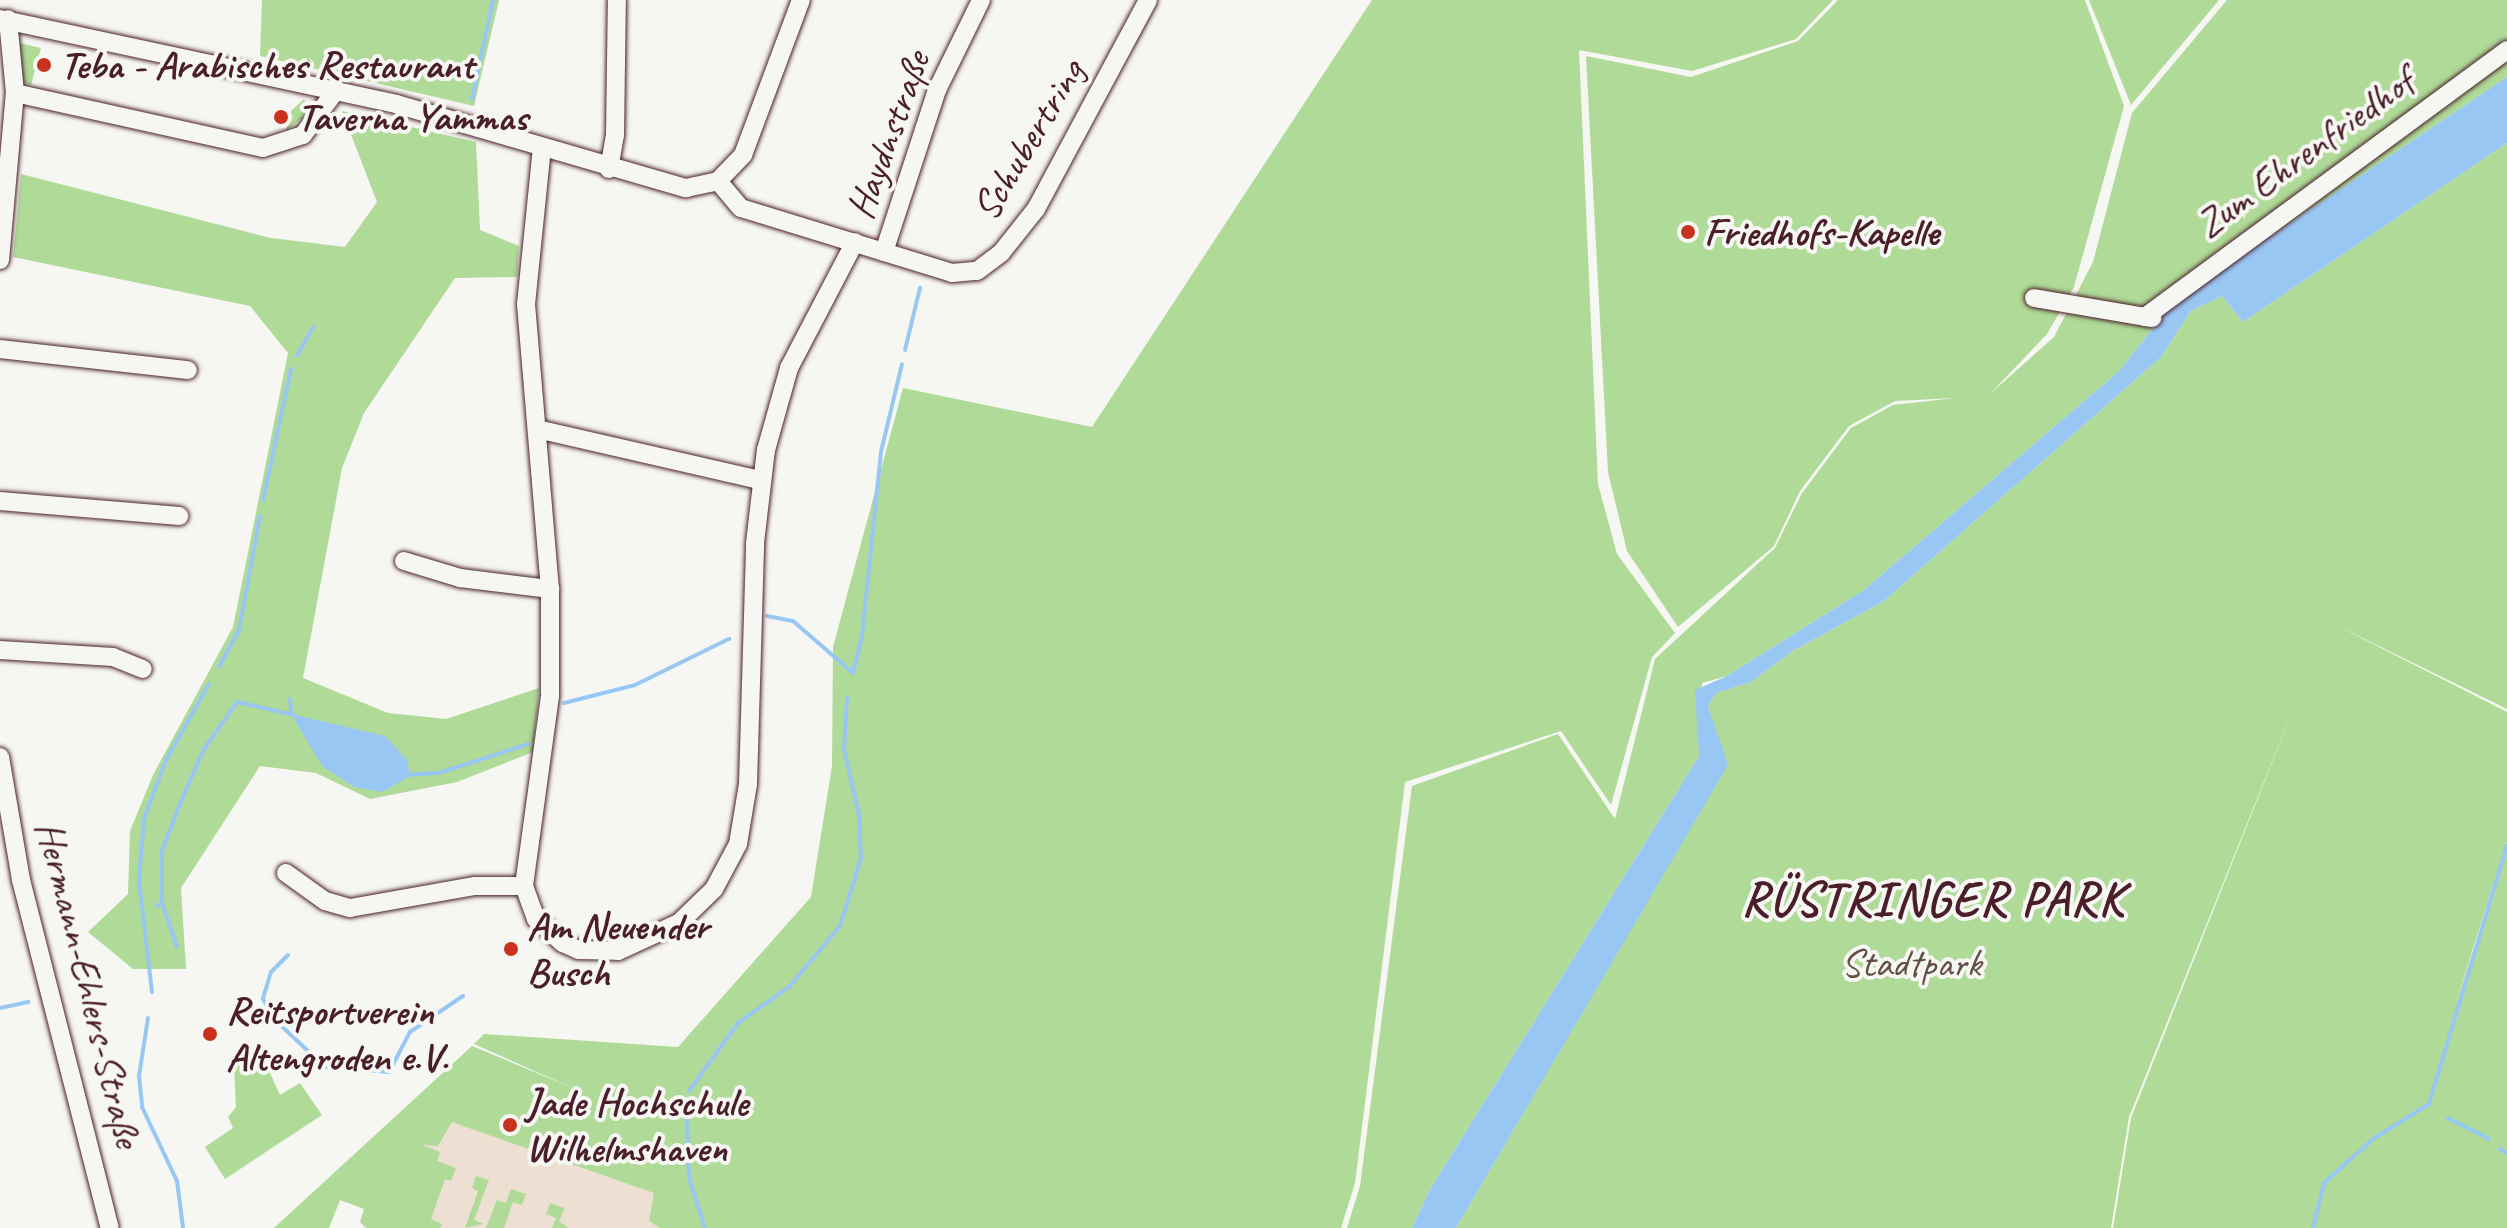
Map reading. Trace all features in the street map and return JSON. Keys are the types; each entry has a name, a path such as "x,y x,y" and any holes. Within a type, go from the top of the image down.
{"street":[{"path":"609,169 615,135 617,0"},
{"path":"0,260 6,142 15,93 4,19 396,104 609,169 686,188 718,181 743,155 801,0"},
{"name":"Haydnstraße","path":"884,252 937,90 981,0"},
{"name":"Schubertring","path":"718,181 741,208 952,273 977,271 1001,253 1040,203 1148,0"},
{"name":"Zum Ehrenfriedhof","path":"2034,298 2148,317 2507,50"},
{"path":"15,93 263,148 303,135 334,93"},
{"path":"542,147 526,304 550,589 548,734 524,886 536,919 563,943 579,950 618,951 679,923 714,889 728,868 745,819 760,480 789,368 855,242"},
{"path":"0,349 188,370"},
{"path":"537,429 760,480"},
{"path":"0,501 179,516"},
{"path":"404,561 460,578 550,589"},
{"path":"0,650 113,657 143,669"},
{"name":"Hermann-Ehlers-Straße","path":"0,757 21,880 110,1228"},
{"path":"286,873 325,901 350,908 475,886 524,886"}],"shaded area":[{"name":"Jade Hochschule Wilhelmshaven","path":"473,1072 714,1228 383,1228 437,1090"}],"green space":[{"path":"262,0 499,0 474,106 260,56"},
{"path":"1372,0 1833,0 1796,39 1692,71 1579,50 1598,484 1617,554 1675,633 1652,657 1611,805 1561,731 1405,782 1355,1183 1341,1228 660,1228 649,1221 654,1193 452,1122 438,1146 422,1145 440,1152 437,1161 456,1168 451,1181 445,1179 431,1219 442,1224 440,1228 366,1228 360,1222 364,1209 340,1200 329,1228 274,1228 472,1046 575,1089 474,1044 484,1034 678,1047 811,897 832,766 833,647 903,388 1092,427"},
{"path":"1838,0 2085,0 2124,106 2074,287 2047,334 1990,394 2054,337 2093,262 2132,113 2227,0 2507,0 2507,77 2175,301 2118,372 1864,590 1727,676 1702,683 1699,756 1429,1191 1412,1228 1347,1228 1360,1186 1412,786 1558,734 1615,819 1655,659 1775,548 1802,493 1851,428 1893,405 1956,398 1895,401 1849,426 1800,491 1774,546 1678,627 1627,551 1608,472 1586,56 1691,77 1798,41"},
{"path":"2089,0 2219,0 2131,105"},
{"path":"15,42 41,48 31,85 21,81"},
{"path":"304,99 310,112 286,131 291,111"},
{"path":"342,111 476,142 480,230 519,246 517,277 455,278 364,413 342,468 303,678 388,713 446,719 539,688 533,752 457,782 370,799 316,773 260,766 181,888 186,969 133,969 88,932 128,894 130,831 153,775 233,627 288,353 250,306 13,257 21,174 271,238 345,247 377,202"},
{"name":"Stadtpark","path":"2507,143 2507,709 2328,621 2507,712 2507,842 2455,1005 2507,849 2507,1228 2113,1228 2131,1118 2304,682 2129,1117 2111,1228 1456,1228 1727,765 1708,706 1716,693 1751,682 1791,652 1884,601 2160,358 2191,311 2222,296 2243,322"},
{"path":"250,1054 266,1064 280,1095 300,1083 322,1115 225,1179 205,1147 233,1128 228,1117 236,1107 234,1065 245,1065"},
{"path":"476,1176 489,1180 474,1220 484,1224 465,1228 478,1191 472,1188"},
{"path":"511,1189 526,1194 522,1205 513,1202 504,1228 486,1228 497,1200 506,1203"},
{"path":"550,1203 565,1208 559,1221 568,1228 552,1228 556,1218 546,1214"}],"water":[{"path":"2507,77 2507,143 2243,322 2222,296 2191,311 2160,358 1884,601 1791,652 1751,682 1716,693 1708,706 1728,765 1456,1228 1412,1228 1429,1191 1699,756 1695,690 1727,676 1864,590 2118,372 2175,301"},
{"path":"291,714 385,736 407,760 410,776 382,792 354,787 322,766"}],"waterway":[{"path":"472,99 493,0"},
{"path":"905,350 920,288"},
{"path":"297,356 313,327"},
{"path":"767,616 793,621 853,673 862,636 881,452 902,364"},
{"path":"263,500 291,369"},
{"path":"219,667 239,630 260,516"},
{"path":"564,703 635,685 729,639"},
{"path":"152,992 139,880 144,819 166,760 209,684"},
{"path":"689,1091 738,1023 790,986 840,926 861,858 859,815 844,749 847,698"},
{"path":"290,699 291,714"},
{"path":"157,906 162,903 162,851 181,801 204,749 237,702 294,715"},
{"path":"408,775 439,773 528,744"},
{"path":"2313,1228 2324,1183 2373,1139 2429,1104 2507,845"},
{"path":"162,903 177,947"},
{"path":"288,955 271,972 263,999 274,1019 325,1067 389,1072 410,1032 463,996"},
{"path":"0,1008 28,1002"},
{"path":"148,1018 139,1076 142,1107 177,1181 183,1228"},
{"path":"686,1103 689,1178 705,1228"},
{"path":"2448,1118 2489,1139"},
{"path":"2500,1149 2507,1153"}],"place":[{"name":"Teba - Arabisches Restaurant","path":"44,65"},
{"name":"Taverna Yammas","path":"281,117"},
{"name":"Friedhofs-Kapelle","path":"1688,232"},
{"name":"Am Neuender Busch","path":"511,949"},
{"name":"Reitsportverein Altengroden e.V.","path":"210,1034"},
{"name":"Jade Hochschule Wilhelmshaven","path":"510,1125"}],"district":[{"name":"RÜSTRINGER PARK","path":"1933,900"}]}
